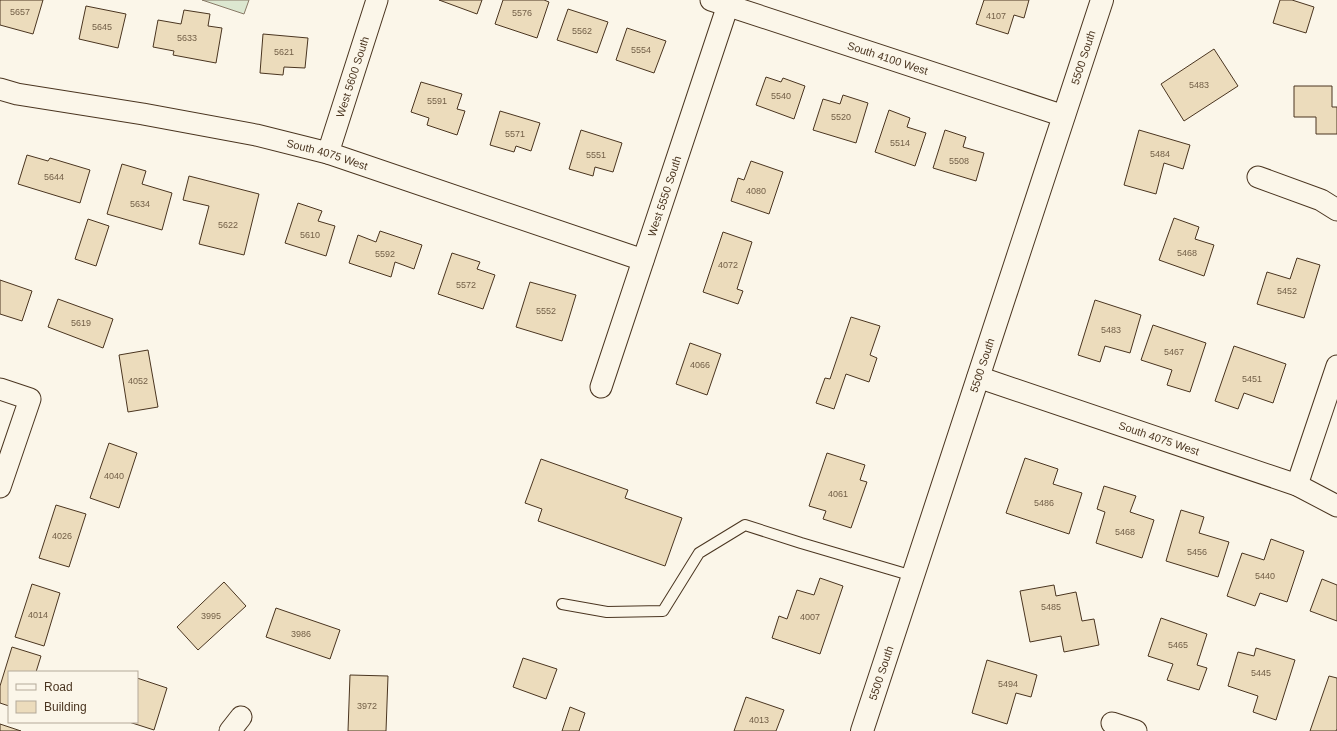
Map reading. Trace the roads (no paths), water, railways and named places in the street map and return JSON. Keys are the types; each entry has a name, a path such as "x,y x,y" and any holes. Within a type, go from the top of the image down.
{"main road":[{"name":"5500 South","path":"862,731 1102,0"}],"street":[{"name":"West 5600 South","path":"328,153 377,0"},
{"name":"South 4100 West","path":"720,3 1064,116"},
{"name":"West 5550 South","path":"601,387 643,260 720,3"},
{"name":"South 4075 West","path":"0,89 18,94 256,134 328,153 643,260"},
{"path":"1258,177 1321,200 1337,210"},
{"path":"1297,485 1337,366"},
{"name":"South 4075 West","path":"978,378 1297,485 1337,506"},
{"path":"0,389 30,399 0,487"},
{"path":"1112,723 1136,731"}],"lane":[{"path":"562,604 607,612 663,611 699,554 745,525 913,576"}]}
